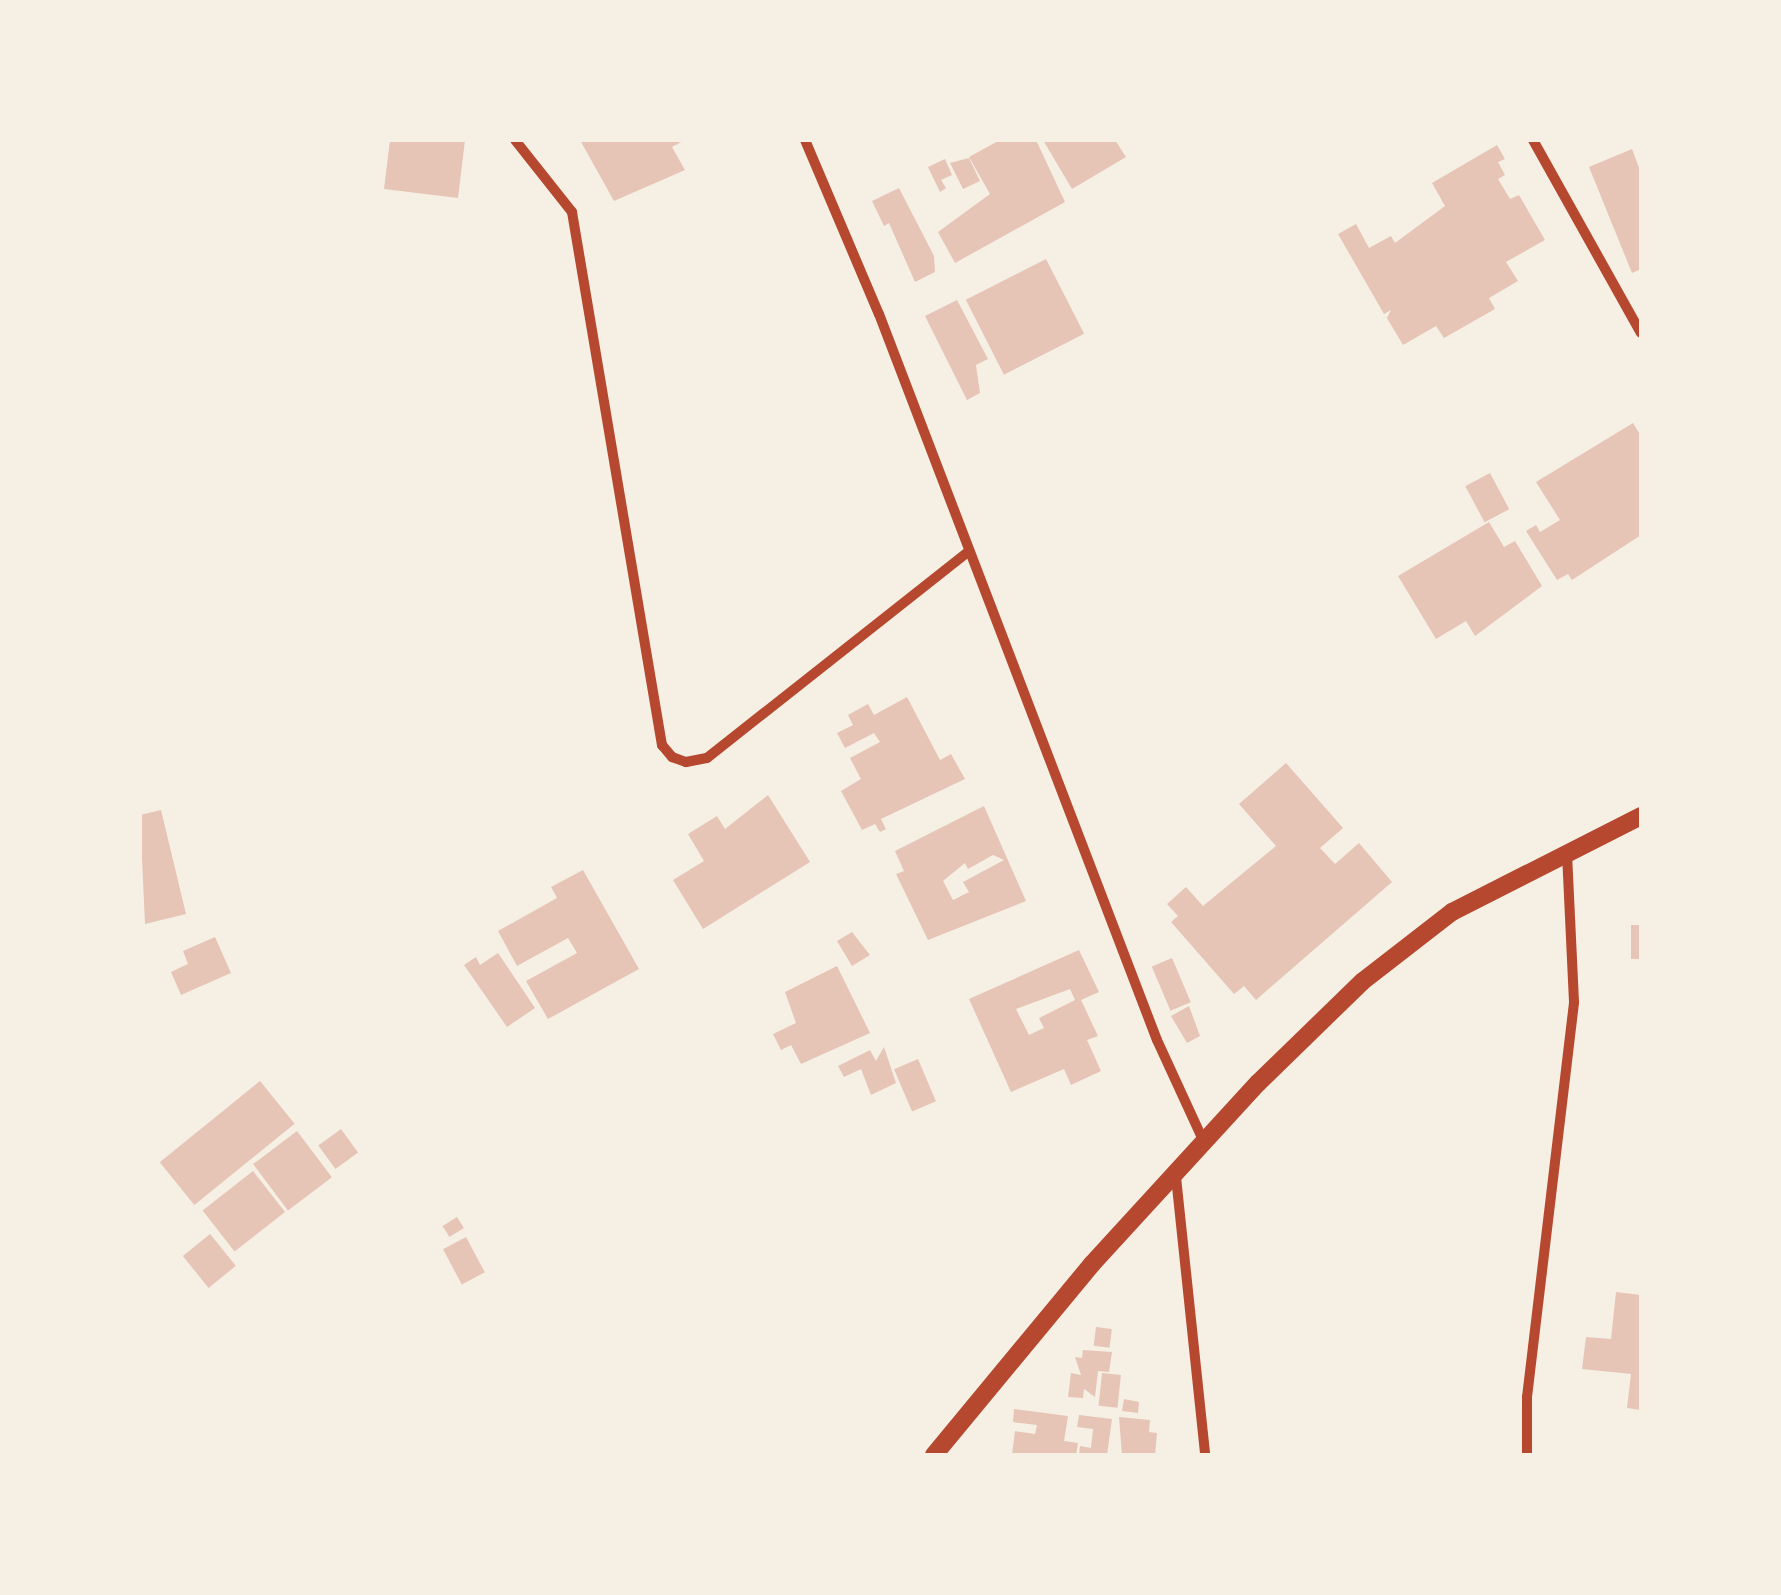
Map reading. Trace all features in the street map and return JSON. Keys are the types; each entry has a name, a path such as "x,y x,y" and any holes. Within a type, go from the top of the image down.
{"street":[{"path":"515,140 572,212 587,318 612,417 662,745 672,756 707,758 968,552"},
{"path":"805,140 1156,1040 1204,1143"},
{"path":"1533,140 1641,333"},
{"path":"934,1455 1092,1264 1313,1028 1414,939 1567,851 1641,816"},
{"path":"1527,1455 1527,1397 1574,1002 1567,851"},
{"path":"1176,1177 1205,1455"}],"building":[{"path":"390,140 465,140 458,198 384,189"},
{"path":"580,140 685,140 672,147 685,170 614,201"},
{"path":"1000,140 1036,140 1065,202 955,263 938,232 990,194 969,157"},
{"path":"1043,140 1115,140 1126,157 1072,189"},
{"path":"1497,145 1505,159 1498,162 1505,175 1498,179 1510,199 1519,195 1545,240 1506,262 1518,281 1489,298 1495,309 1444,338 1436,326 1403,345 1387,318 1391,310 1384,314 1338,234 1356,224 1369,248 1391,236 1395,243 1445,206 1432,183"},
{"path":"1632,149 1641,173 1641,269 1632,273 1589,167"},
{"path":"969,158 980,181 963,189 950,163"},
{"path":"945,159 952,175 941,180 946,188 940,192 928,167"},
{"path":"899,188 934,256 935,272 915,282 889,223 884,226 872,201"},
{"path":"1046,259 1084,334 1004,375 966,300"},
{"path":"957,300 988,359 976,365 980,393 967,400 925,316"},
{"path":"1633,423 1641,436 1641,535 1572,580 1568,574 1557,580 1526,531 1536,525 1540,532 1560,520 1536,482"},
{"path":"1490,473 1509,509 1485,522 1465,486"},
{"path":"1489,522 1504,547 1515,541 1542,586 1475,636 1466,621 1436,639 1398,576"},
{"path":"907,697 940,760 951,754 965,779 881,819 886,829 880,832 875,824 862,830 841,791 861,779 850,758 880,742 874,733 845,748 837,733 853,725 848,715 868,704 874,715"},
{"path":"1286,763 1343,828 1320,848 1335,864 1359,843 1392,882 1256,1000 1244,986 1234,994 1171,922 1178,916 1167,904 1186,887 1203,906 1276,846 1239,804"},
{"path":"768,795 810,862 703,929 673,880 704,861 688,834 717,816 725,829"},
{"path":"984,806 1026,901 928,940 896,874 904,871 895,851","holes":["993,855 1004,860 963,882 969,892 953,900 943,881 965,863 968,869"]},
{"path":"161,810 186,914 145,924 140,815"},
{"path":"583,870 639,969 548,1019 526,981 577,953 568,938 517,966 498,931 557,898 551,887"},
{"path":"1631,925 1641,925 1641,959 1631,959"},
{"path":"852,932 870,955 852,966 837,941"},
{"path":"215,937 231,973 181,995 171,972 188,964 183,951"},
{"path":"1079,950 1099,992 1081,1000 1098,1036 1087,1040 1101,1071 1071,1085 1064,1069 1011,1092 969,999","holes":["1070,989 1075,1000 1039,1018 1044,1028 1029,1035 1016,1009"]},
{"path":"498,953 535,1008 507,1027 464,965 476,957 480,965"},
{"path":"1172,958 1191,1002 1171,1011 1152,967"},
{"path":"837,966 870,1033 801,1064 791,1045 781,1050 773,1034 796,1023 785,992"},
{"path":"1189,1006 1200,1036 1187,1043 1171,1016"},
{"path":"884,1047 896,1083 871,1095 861,1069 844,1077 838,1066 870,1050 876,1061"},
{"path":"918,1059 936,1101 912,1112 894,1069"},
{"path":"260,1081 295,1124 194,1205 160,1162"},
{"path":"341,1129 358,1152 335,1169 318,1145"},
{"path":"297,1131 332,1177 288,1210 253,1164"},
{"path":"253,1171 285,1212 235,1251 203,1210"},
{"path":"457,1217 464,1228 449,1237 443,1226"},
{"path":"210,1234 236,1266 209,1288 183,1256"},
{"path":"466,1237 485,1272 462,1285 443,1249"},
{"path":"1616,1292 1641,1295 1641,1410 1627,1408 1631,1374 1582,1369 1586,1337 1611,1339"},
{"path":"1096,1327 1112,1329 1110,1348 1094,1346"},
{"path":"1083,1350 1112,1352 1109,1372 1098,1371 1095,1397 1084,1389 1083,1398 1068,1397 1071,1373 1081,1375 1075,1357 1082,1358"},
{"path":"1102,1373 1121,1375 1117,1408 1099,1406"},
{"path":"1124,1399 1139,1402 1138,1413 1122,1411"},
{"path":"1014,1409 1068,1416 1064,1441 1078,1443 1076,1455 1012,1455 1015,1431 1035,1434 1037,1425 1013,1422"},
{"path":"1079,1415 1112,1419 1107,1455 1079,1455 1080,1446 1091,1448 1093,1429 1077,1427"},
{"path":"1119,1417 1150,1420 1149,1432 1157,1433 1155,1455 1122,1455"}]}
